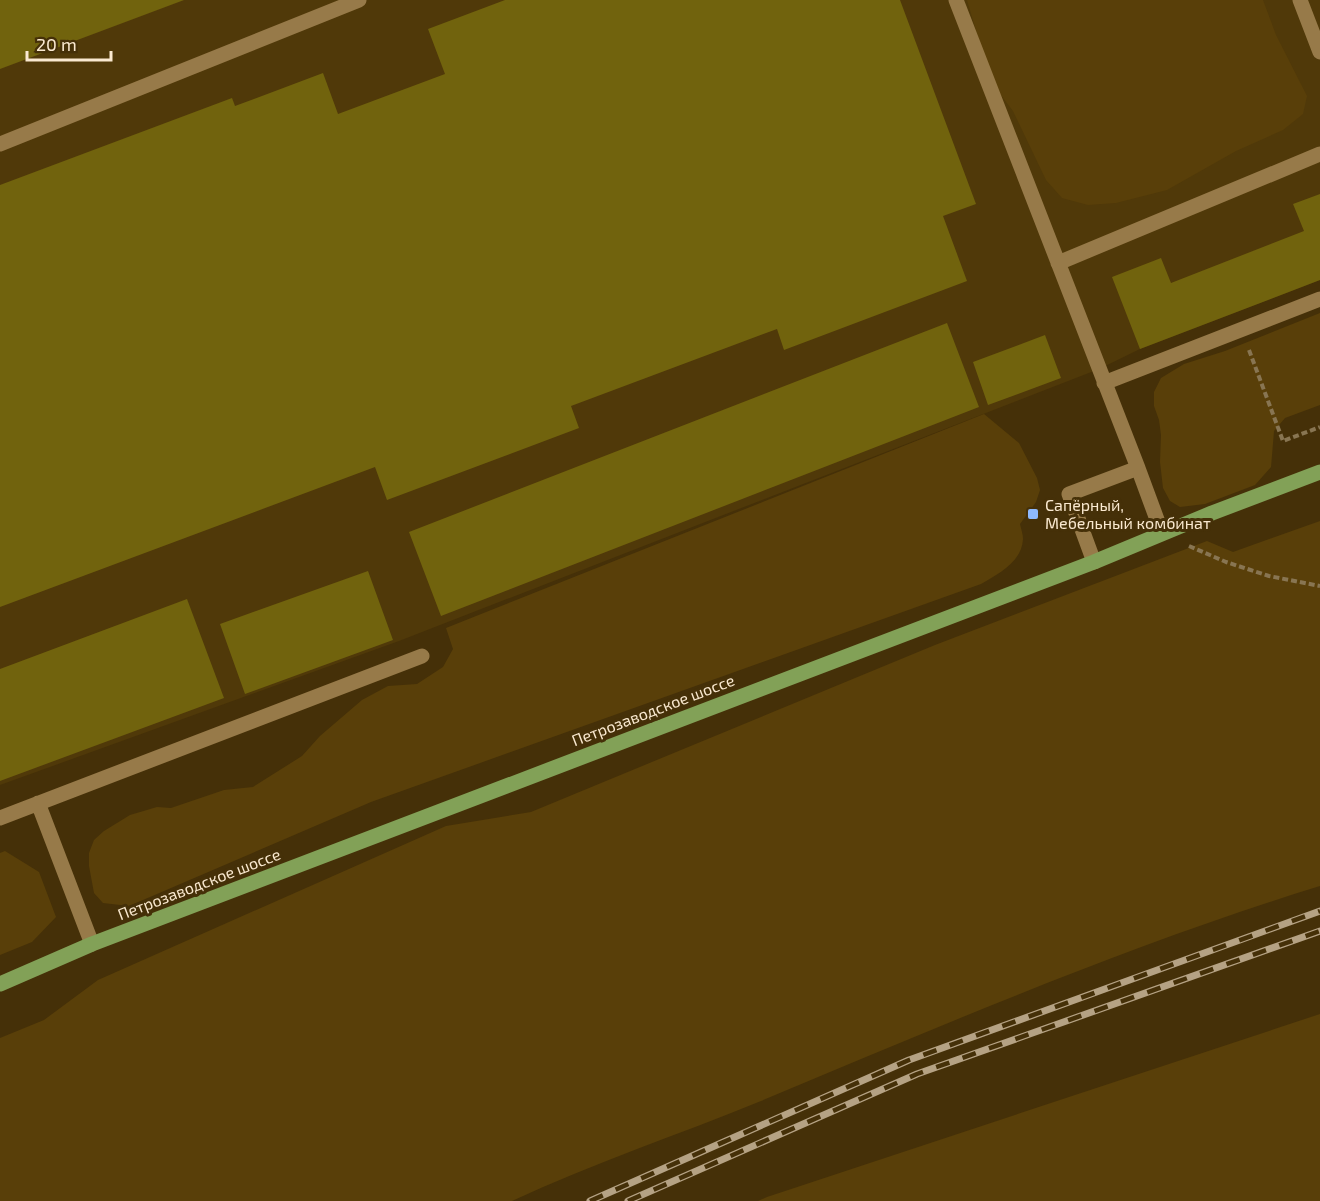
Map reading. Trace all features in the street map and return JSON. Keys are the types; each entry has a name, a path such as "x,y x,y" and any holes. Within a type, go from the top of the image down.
{"main road":[{"name":"Петрозаводское шоссе","path":"0,984 92,944 1094,562 1320,472"}],"lane":[{"path":"0,144 359,0"},
{"path":"956,0 1162,533"},
{"path":"1300,0 1320,52"},
{"path":"1058,263 1320,153"},
{"path":"1104,383 1320,299"},
{"path":"1094,562 1068,494 1138,468"},
{"path":"0,818 422,656"},
{"path":"38,803 92,944"}],"path":[{"path":"1241,330 1283,441 1320,427"},
{"path":"1162,533 1226,562 1269,576 1320,586"}],"shaded area":[{"path":"0,0 1320,0 1320,280 1140,349 1099,369 399,641 0,785"},
{"path":"967,0 1263,0 1276,35 1307,96 1303,114 1283,130 1236,151 1167,190 1116,203 1088,205 1062,198 1046,180 1013,111 997,90 986,64"},
{"path":"1320,313 1320,405 1285,418 1274,431 1271,467 1255,485 1205,504 1180,507 1170,501 1163,488 1160,462 1161,435 1154,406 1154,392 1161,378 1184,364 1225,351"},
{"path":"984,414 1019,443 1037,478 1040,490 1036,502 1020,524 1022,547 1014,561 981,584 371,802 129,906 103,903 94,893 89,853 94,840 104,831 130,815 157,807 171,808 224,790 253,787 302,756 320,736 362,700 388,686 417,684 443,667 453,649 446,628"},
{"path":"1320,521 1320,886 1178,934 1038,987 761,1101 573,1174 512,1201 0,1201 0,1038 44,1020 98,980 446,826 531,812 935,645 1207,541 1233,552"},
{"path":"5,851 39,872 56,917 32,942 0,955 0,853"},
{"path":"1320,1014 1320,1201 758,1201 767,1197"}],"building":[{"path":"0,0 184,0 0,69"},
{"path":"505,0 900,0 976,204 943,216 967,281 784,350 777,329 571,406 579,428 387,500 375,467 0,607 0,185 232,98 235,106 323,73 338,114 445,74 428,29"},
{"path":"1320,194 1320,280 1140,349 1112,277 1161,258 1171,283 1304,231 1293,204"},
{"path":"947,323 979,407 441,616 409,532"},
{"path":"1045,335 1061,378 988,405 973,362"},
{"path":"368,571 393,640 245,694 220,624"},
{"path":"187,599 224,698 0,781 0,669"}],"railway":[{"path":"590,1201 909,1060 1320,911"},
{"path":"628,1201 917,1074 1320,931"}],"place":[{"name":"Сапёрный, Мебельный комбинат","path":"1033,514"}]}
